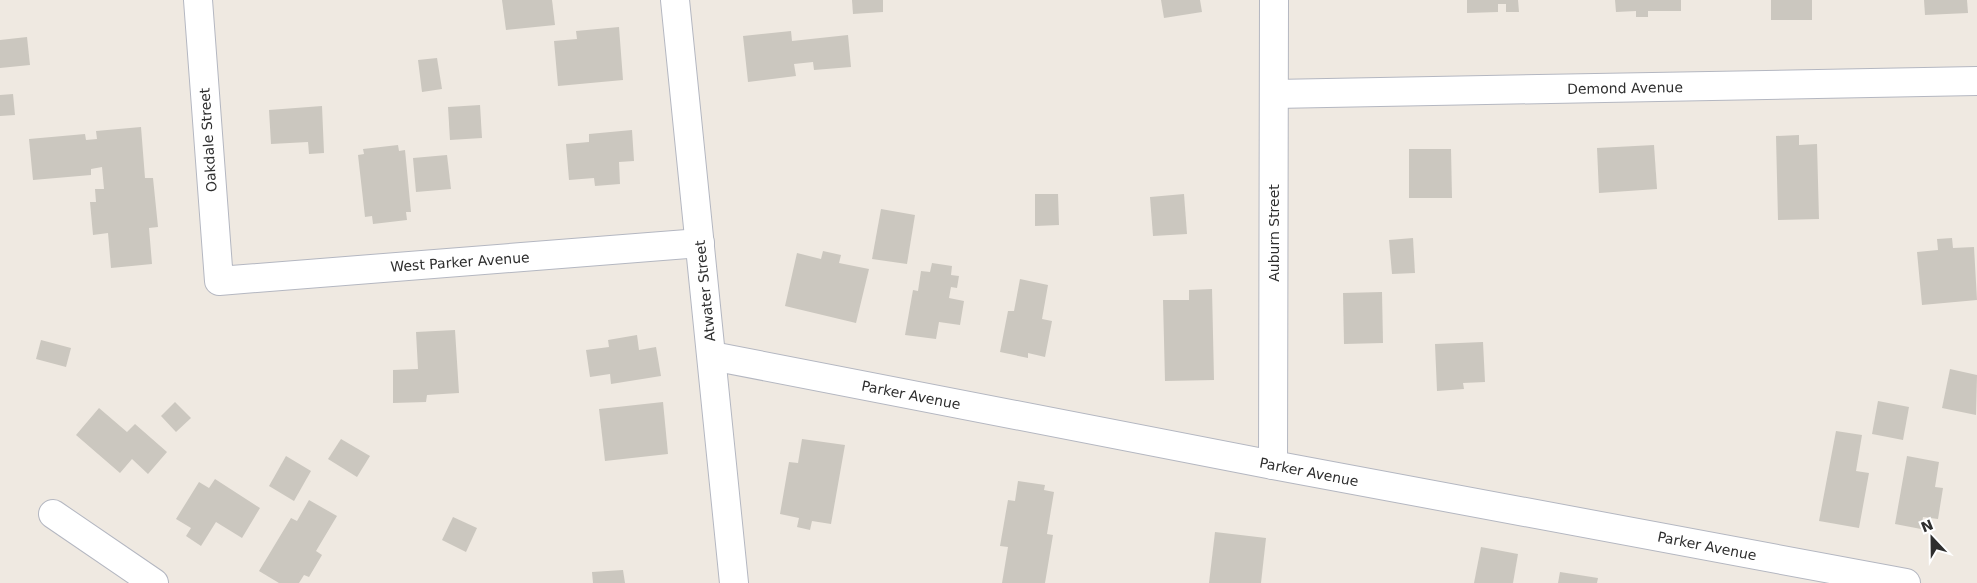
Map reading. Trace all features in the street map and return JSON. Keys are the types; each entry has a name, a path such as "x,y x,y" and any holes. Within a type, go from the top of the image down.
{"street":[{"name":"Oakdale Street","path":"198,0 219,280"},
{"name":"Atwater Street","path":"675,0 734,583"},
{"name":"Auburn Street","path":"1273,465 1274,0"},
{"name":"Demond Avenue","path":"1274,94 1977,81"},
{"name":"West Parker Avenue","path":"219,280 700,243"},
{"name":"Parker Avenue","path":"712,356 1273,465 1906,583"},
{"path":"53,514 154,583"}],"building":[{"path":"502,0 552,0 555,25 506,30"},
{"path":"852,0 883,0 883,12 853,14"},
{"path":"1161,0 1200,0 1202,12 1164,18"},
{"path":"1467,0 1518,0 1519,12 1506,12 1506,4 1498,4 1498,12 1467,13"},
{"path":"1615,0 1681,0 1681,11 1648,11 1648,17 1636,17 1636,11 1616,12"},
{"path":"1771,0 1812,0 1812,20 1771,20"},
{"path":"1924,0 1967,0 1968,13 1925,15"},
{"path":"619,27 623,80 558,86 554,41 577,39 576,31"},
{"path":"791,31 792,41 848,35 851,67 814,70 813,62 794,64 796,76 748,82 743,36"},
{"path":"27,37 30,65 0,68 0,40"},
{"path":"437,58 442,89 422,92 418,60"},
{"path":"13,94 15,115 0,116 0,95"},
{"path":"480,105 482,138 450,140 448,107"},
{"path":"322,106 324,153 309,154 308,142 271,144 269,110"},
{"path":"141,127 145,178 153,178 158,227 149,228 152,264 111,268 108,233 93,235 90,202 96,202 95,189 104,189 102,167 91,169 91,175 33,180 29,139 85,134 86,140 97,139 96,131"},
{"path":"632,130 634,161 619,162 620,184 595,186 594,178 569,180 566,144 589,142 589,134"},
{"path":"1799,135 1799,145 1817,144 1819,219 1778,220 1776,136"},
{"path":"398,145 399,151 405,150 411,212 406,212 407,220 373,224 372,216 365,217 358,155 364,154 363,149"},
{"path":"1654,145 1657,189 1599,193 1597,148"},
{"path":"1409,149 1451,149 1452,198 1409,198"},
{"path":"447,155 451,189 416,192 413,158"},
{"path":"1035,194 1058,194 1059,225 1035,226"},
{"path":"1184,194 1187,234 1153,236 1150,197"},
{"path":"881,209 915,215 907,264 872,259"},
{"path":"1413,238 1415,273 1392,274 1389,240"},
{"path":"1952,238 1953,248 1974,247 1977,300 1922,305 1917,252 1938,250 1937,239"},
{"path":"823,251 841,255 839,263 869,269 856,323 785,306 797,253 821,259"},
{"path":"932,263 952,266 951,275 959,276 957,288 951,287 949,298 964,301 960,325 939,322 936,339 905,335 913,290 918,291 921,271 930,272"},
{"path":"1020,279 1048,285 1042,319 1052,321 1045,357 1028,353 1028,358 1000,352 1008,311 1014,311"},
{"path":"1212,289 1214,380 1165,381 1163,300 1189,300 1189,290"},
{"path":"1382,292 1383,343 1344,344 1343,293"},
{"path":"455,330 459,393 427,395 426,402 393,403 393,370 418,369 416,332"},
{"path":"637,335 639,350 656,347 661,376 611,384 610,374 590,377 586,350 609,347 608,340"},
{"path":"41,340 71,348 66,367 36,359"},
{"path":"1483,342 1485,382 1463,383 1464,389 1437,391 1435,344"},
{"path":"1950,369 1977,375 1976,415 1942,408"},
{"path":"1878,401 1909,407 1903,440 1872,434"},
{"path":"175,402 191,418 176,432 161,416"},
{"path":"663,402 668,454 605,461 599,409"},
{"path":"99,408 127,432 135,424 167,452 148,474 132,459 120,473 76,435"},
{"path":"1836,431 1862,435 1856,471 1869,473 1859,528 1819,521"},
{"path":"341,439 370,456 357,477 328,459"},
{"path":"802,439 845,445 831,524 812,521 810,530 797,527 799,518 780,514 789,462 798,463"},
{"path":"286,456 311,471 294,501 269,486"},
{"path":"1907,456 1939,462 1935,487 1943,488 1938,519 1923,517 1921,529 1895,524"},
{"path":"215,479 260,508 242,538 216,522 201,546 186,536 191,528 176,519 199,482 209,488"},
{"path":"1018,481 1045,485 1044,490 1054,492 1047,534 1053,535 1045,583 1002,583 1008,547 1000,546 1008,500 1015,501"},
{"path":"309,500 337,516 316,551 322,555 309,577 304,575 299,583 279,583 259,571 291,518 297,521"},
{"path":"453,517 477,528 466,552 442,540"},
{"path":"1215,532 1266,538 1261,583 1209,583"},
{"path":"1481,547 1518,554 1513,583 1474,583"},
{"path":"623,570 625,583 593,583 592,572"},
{"path":"1560,572 1598,578 1597,583 1558,583"}]}
